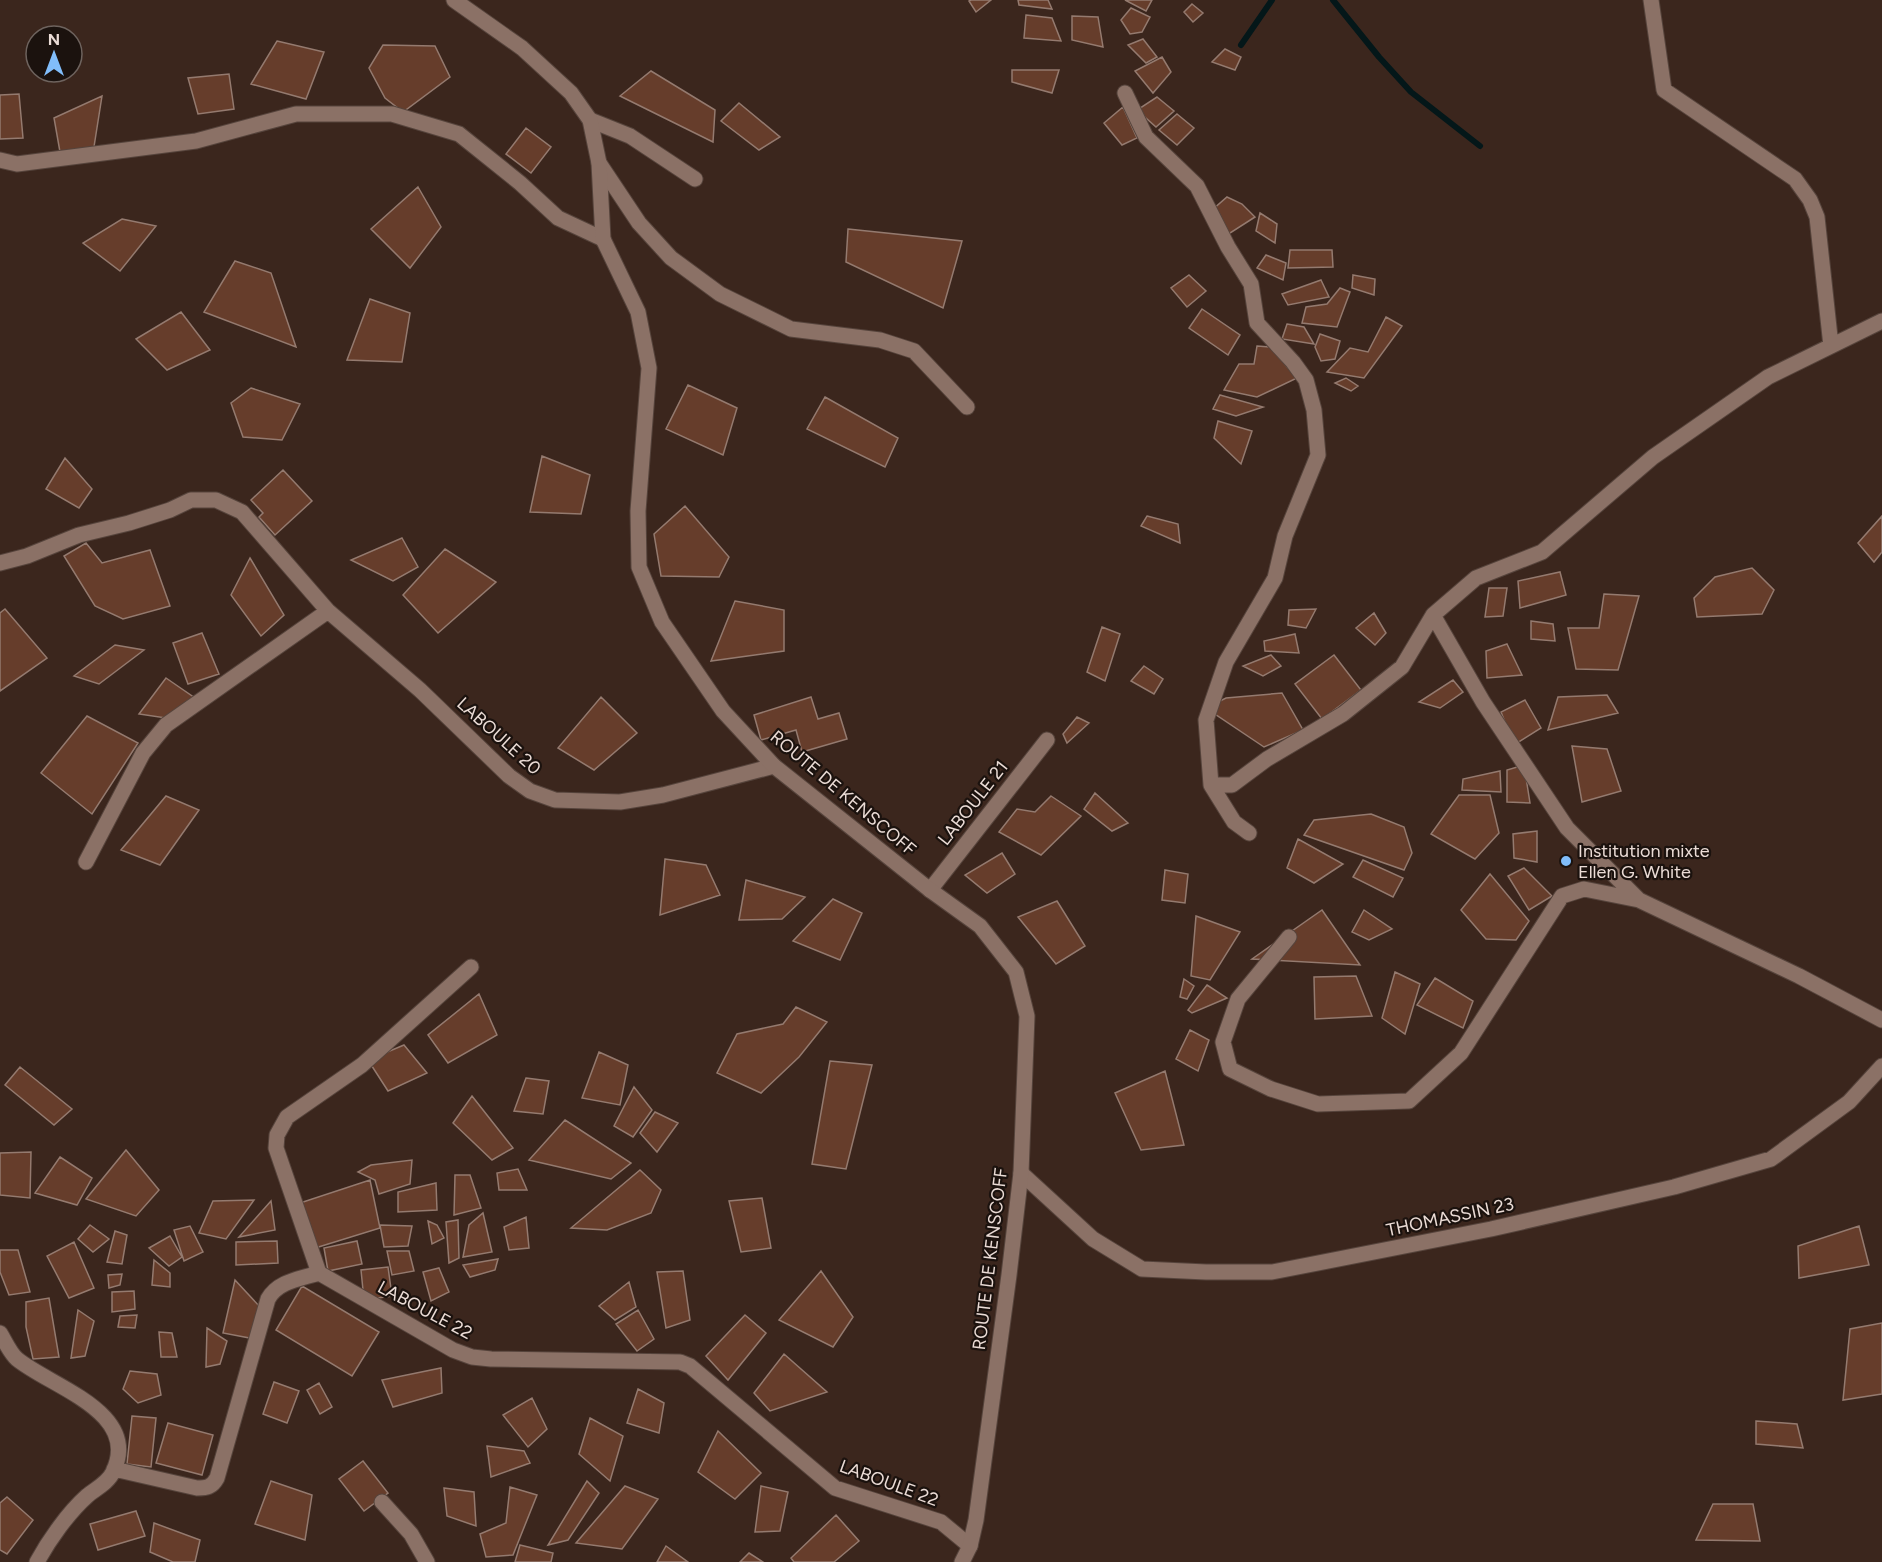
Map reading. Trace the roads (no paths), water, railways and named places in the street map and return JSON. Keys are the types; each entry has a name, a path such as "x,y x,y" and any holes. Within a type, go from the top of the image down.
{"street":[{"name":"ROUTE DE KENSCOFF","path":"454,0 522,48 571,93 590,120 598,163 603,239 638,312 649,368 638,511 639,567 662,622 723,711 774,766 930,890 980,926 1016,972 1027,1016 1021,1173 976,1520 970,1545 962,1562"},
{"path":"1651,0 1664,90 1795,179 1810,200 1817,217 1831,346"},
{"path":"1125,93 1146,137 1197,186 1228,247 1251,284 1257,323 1306,380 1314,410 1318,455 1285,536 1275,578 1226,662 1206,720 1211,785 1234,822 1249,833"},
{"path":"0,160 17,164 196,141 296,114 392,114 459,134 520,183 558,218 603,239"},
{"path":"590,120 630,136 695,180"},
{"path":"598,163 639,223 671,258 720,294 791,329 880,340 914,351 967,407"},
{"path":"1211,785 1232,785 1267,759 1343,714 1402,668 1433,615 1476,578 1542,552 1653,457 1768,377 1882,321"},
{"name":"LABOULE 20","path":"0,562 27,556 79,535 129,523 191,501 216,500 242,512 328,611 420,690 509,776 530,791 555,800 620,802 663,795 774,766"},
{"path":"86,862 143,753 166,724 328,611"},
{"path":"1433,615 1483,702 1567,828 1639,900"},
{"name":"LABOULE 21","path":"930,890 1047,740"},
{"path":"1289,937 1238,999 1222,1042 1230,1069 1271,1089 1318,1104 1409,1101 1461,1053 1562,896 1584,889 1639,900 1798,976 1882,1020"},
{"path":"114,1469 197,1488 206,1488 214,1484 268,1299 279,1285 319,1274 276,1148 278,1135 287,1117 362,1065 471,967"},
{"name":"THOMASSIN 23","path":"1021,1173 1093,1239 1142,1269 1272,1272 1491,1229 1674,1187 1771,1159 1849,1102 1882,1066"},
{"name":"LABOULE 22","path":"319,1274 453,1350 472,1357 680,1362 690,1366 835,1488 941,1522 970,1545"},
{"path":"0,1333 16,1358 66,1389 113,1426 119,1445 113,1474 86,1497 46,1545 37,1562"},
{"path":"382,1502 411,1534 427,1562"}],"waterway":[{"path":"1241,45 1272,0"},
{"path":"1333,0 1411,92 1480,146"}],"place":[{"name":"Institution mixte Ellen G. White","path":"1566,861"}]}
